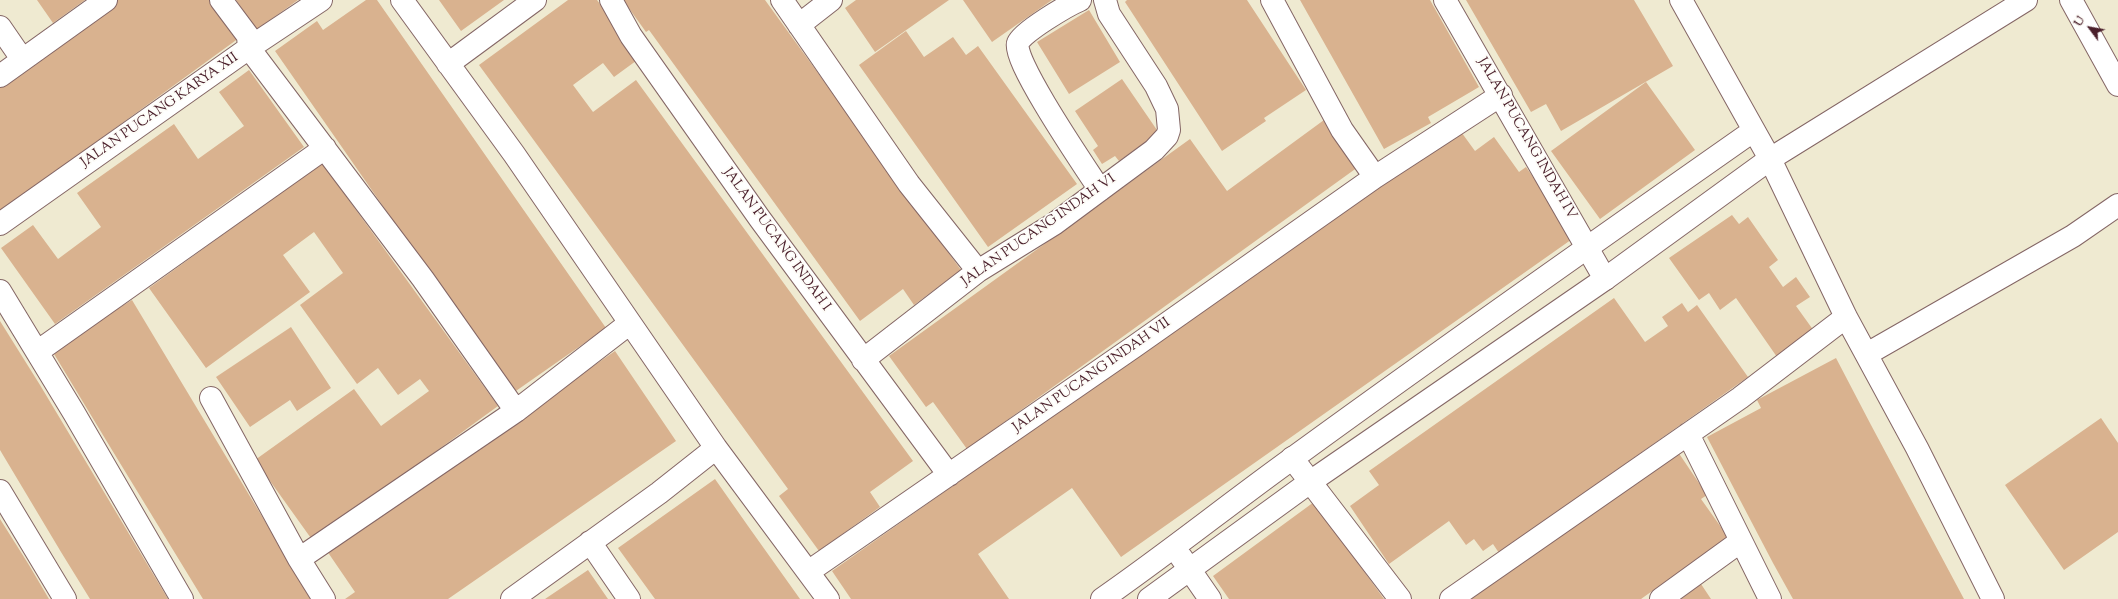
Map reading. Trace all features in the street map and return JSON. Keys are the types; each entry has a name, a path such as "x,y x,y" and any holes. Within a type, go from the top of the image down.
{"street":[{"path":"0,76 106,0"},
{"path":"221,0 248,36 249,48 423,279 516,411"},
{"name":"JALAN PUCANG KARYA XII","path":"0,224 249,48 321,0"},
{"path":"402,0 514,154 716,448 828,599"},
{"path":"448,64 535,0"},
{"name":"JALAN PUCANG INDAH I","path":"611,0 631,36 709,147 863,360 949,475"},
{"path":"782,0 909,184 978,271"},
{"path":"799,25 831,0"},
{"path":"1080,0 1067,6 1036,27 1018,41 1017,47 1019,57 1034,85 1100,190"},
{"name":"JALAN PUCANG INDAH VI","path":"863,360 978,271 1054,224 1154,150 1167,136 1169,130 1166,109 1156,86 1109,14 1105,0"},
{"path":"1272,0 1342,130 1375,177"},
{"name":"JALAN PUCANG INDAH IV","path":"1445,0 1606,279"},
{"path":"1681,0 1770,159 1846,317 1917,448 1992,599"},
{"path":"1151,565 1163,595 1190,570 1310,482 1606,279 1770,159 2026,0"},
{"path":"2071,0 2118,85"},
{"path":"0,27 22,59"},
{"name":"JALAN PUCANG INDAH VII","path":"808,572 1375,177 1501,95"},
{"path":"1102,599 1151,565 1292,458 1588,246 1753,131"},
{"path":"37,352 325,148"},
{"path":"1867,354 2073,236 2118,205"},
{"path":"0,291 182,599"},
{"path":"1451,599 1740,398 1846,317"},
{"path":"299,559 516,411 630,323"},
{"path":"211,398 299,559 324,599"},
{"path":"1688,434 1770,599"},
{"path":"512,599 659,493 716,448"},
{"path":"1292,458 1400,599"},
{"path":"0,491 65,599"},
{"path":"1661,599 1741,541"},
{"path":"590,542 629,599"},
{"path":"1175,547 1210,599"}],"building":[{"path":"37,0 85,0 53,23"},
{"path":"116,0 211,0 239,38 0,212 0,84"},
{"path":"236,0 298,0 256,30"},
{"path":"366,0 377,0 606,328 513,393 275,51 317,21 323,30"},
{"path":"439,0 504,0 461,31"},
{"path":"568,0 597,0 640,58 614,77 603,63 573,85 593,112 636,80 913,461 870,492 880,507 819,551 779,496 788,489 479,65"},
{"path":"623,0 765,0 961,270 914,305 903,289 860,321 649,30 646,32"},
{"path":"856,0 949,0 875,52 845,8"},
{"path":"963,0 1052,0 992,42"},
{"path":"1127,0 1247,0 1306,90 1264,118 1266,121 1222,151 1125,2"},
{"path":"1300,0 1430,0 1479,87 1428,117 1431,123 1384,149"},
{"path":"1466,0 1634,0 1673,66 1561,131 1546,104 1531,112"},
{"path":"1089,10 1120,62 1069,94 1037,42"},
{"path":"906,31 924,57 953,37 966,55 978,46 1077,184 988,247 859,65"},
{"path":"249,70 304,147 55,324 1,248 33,225 58,259 101,227 77,193 174,124 198,159 244,126 219,92"},
{"path":"1122,79 1159,133 1119,161 1115,156 1102,164 1093,150 1098,146 1075,111"},
{"path":"1646,82 1695,150 1600,219 1551,151"},
{"path":"1324,120 1358,167 967,449 933,402 926,407 889,356 1190,139 1227,191"},
{"path":"1459,129 1475,151 1494,137 1519,172 1526,167 1575,237 1121,557 1072,488 978,554 1009,599 851,599 832,571"},
{"path":"322,163 498,406 313,541 255,460 354,389 381,426 429,391 420,379 398,395 378,368 357,384 336,355 300,305 343,273 314,232 283,255 310,292 206,368 149,288"},
{"path":"1732,215 1739,224 1748,217 1778,260 1769,267 1783,287 1796,277 1810,297 1796,306 1814,331 1777,357 1736,298 1720,310 1709,293 1699,300 1669,258"},
{"path":"1614,298 1645,342 1668,326 1662,317 1682,303 1688,312 1697,305 1748,377 1499,553 1493,544 1483,551 1474,539 1466,545 1449,521 1389,564 1350,506 1379,485 1369,471"},
{"path":"132,300 313,599 203,599 112,450 51,349"},
{"path":"0,321 168,599 90,599 61,552 0,450"},
{"path":"291,327 331,388 297,411 290,400 250,427 216,377"},
{"path":"615,351 676,441 448,599 345,599 355,592 327,551"},
{"path":"1836,358 1964,599 1793,599 1773,563 1707,437 1761,408 1757,400"},
{"path":"2101,418 2118,443 2118,532 2064,570 2005,485"},
{"path":"1678,452 1707,495 1701,499 1728,537 1641,599 1469,599"},
{"path":"715,479 800,599 655,599 618,548"},
{"path":"1314,502 1384,599 1229,599 1213,576"},
{"path":"0,519 29,565 49,599 0,599"},
{"path":"588,570 608,599 545,599"},
{"path":"1701,584 1711,599 1681,599"}]}
